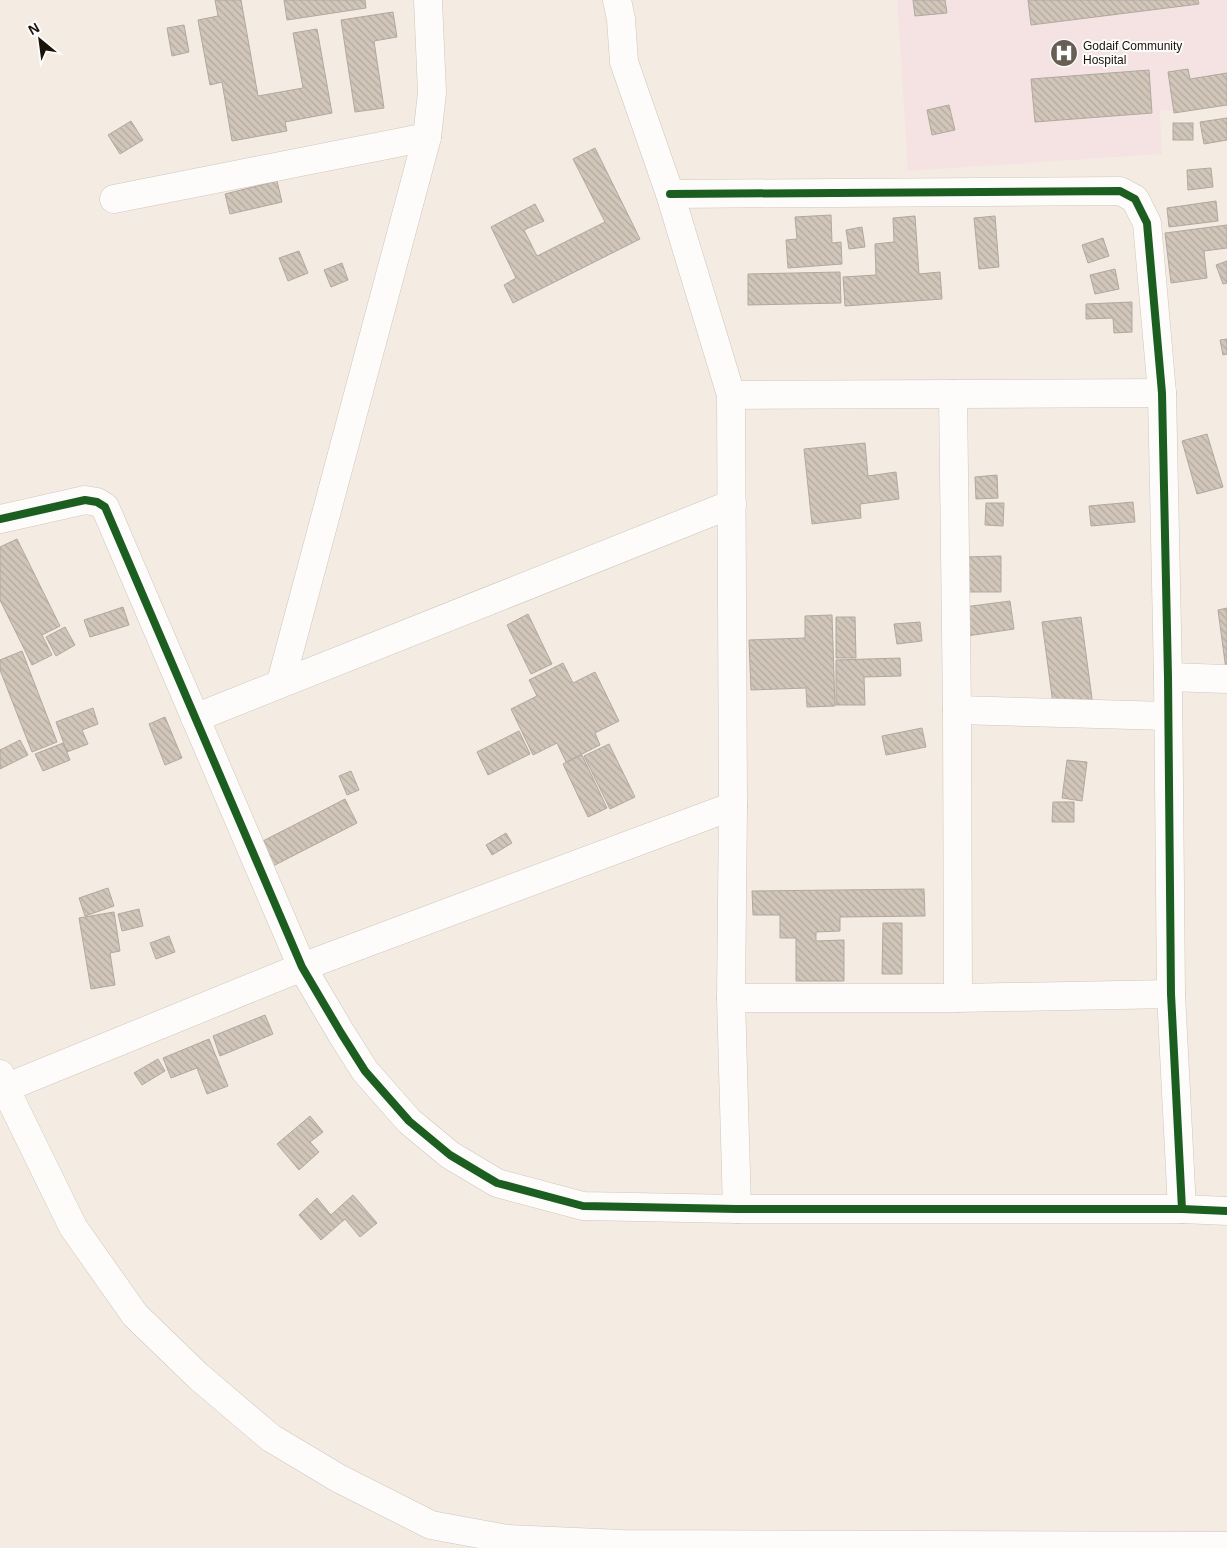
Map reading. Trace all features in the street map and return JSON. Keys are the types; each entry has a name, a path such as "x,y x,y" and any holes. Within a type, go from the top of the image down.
{"street":[{"path":"281,682 427,137 432,93 428,0"},
{"path":"617,0 621,19 624,62 670,194 731,395 733,806 731,998 737,1209"},
{"path":"114,199 427,137"},
{"path":"670,194 1120,191 1135,199 1147,223 1162,392 1168,677 1171,994 1182,1209"},
{"path":"731,395 1162,392"},
{"path":"954,394 958,998"},
{"path":"0,518 85,500 97,502 105,507 302,967 340,1033 365,1071 410,1121 450,1155 497,1183 583,1206 737,1209 1182,1209 1227,1211"},
{"path":"195,718 281,682 732,504"},
{"path":"1168,677 1227,679"},
{"path":"957,710 1168,716"},
{"path":"733,806 2,1081 73,1227 135,1316 198,1376 271,1438 338,1478 431,1524 507,1539 622,1544 1227,1546"},
{"path":"731,998 958,998 1171,994"}],"shaded area":[{"name":"Godaif Community Hospital","path":"897,0 1227,0 1227,106 1160,111 1162,154 908,171"}],"building":[{"path":"215,0 241,0 258,96 303,88 293,33 317,29 332,113 285,122 287,131 232,141 222,82 210,85 198,20 218,16"},
{"path":"284,0 365,0 366,8 287,20"},
{"path":"913,0 945,0 947,13 915,16"},
{"path":"1028,0 1198,0 1199,4 1031,25"},
{"path":"393,12 397,37 374,41 384,108 355,112 341,20"},
{"path":"184,25 189,52 172,56 167,28"},
{"path":"1188,69 1190,79 1227,73 1227,105 1174,113 1168,72"},
{"path":"1149,70 1152,113 1035,122 1031,79"},
{"path":"949,105 955,130 932,135 927,110"},
{"path":"1227,118 1227,140 1204,144 1200,122"},
{"path":"131,121 143,140 120,154 108,135"},
{"path":"1173,123 1193,123 1193,140 1173,140"},
{"path":"595,148 640,239 513,303 504,285 516,278 491,227 535,204 544,221 524,230 537,256 605,222 573,159"},
{"path":"1211,168 1213,187 1188,190 1187,170"},
{"path":"277,181 282,202 230,214 225,194"},
{"path":"1216,201 1218,221 1169,227 1167,208"},
{"path":"831,215 832,243 841,242 842,264 788,268 786,240 797,239 795,217"},
{"path":"915,216 919,274 940,272 942,299 845,306 843,277 876,275 875,244 894,242 893,218"},
{"path":"995,216 999,267 979,269 974,218"},
{"path":"1227,225 1227,248 1204,251 1207,278 1171,283 1165,233"},
{"path":"862,227 865,247 849,249 846,230"},
{"path":"1103,238 1109,256 1088,263 1082,245"},
{"path":"299,251 308,273 288,281 279,258"},
{"path":"1227,261 1227,283 1223,284 1216,265"},
{"path":"342,263 348,280 331,287 324,270"},
{"path":"1115,269 1119,289 1095,294 1090,275"},
{"path":"840,272 841,303 748,305 748,274"},
{"path":"1132,302 1132,332 1114,333 1113,318 1086,319 1086,304"},
{"path":"1227,339 1227,354 1223,355 1220,340"},
{"path":"1207,434 1223,487 1197,494 1182,441"},
{"path":"865,443 868,476 896,472 899,499 860,504 861,518 812,524 804,449"},
{"path":"997,475 998,498 976,499 975,477"},
{"path":"1133,502 1135,522 1091,526 1089,506"},
{"path":"986,503 1004,503 1003,526 985,525"},
{"path":"17,539 60,626 42,635 52,655 32,665 0,600 0,547"},
{"path":"1001,556 1001,592 964,592 964,557"},
{"path":"1010,601 1014,629 967,636 964,607"},
{"path":"123,607 129,625 90,637 84,620"},
{"path":"1227,608 1227,677 1218,610"},
{"path":"528,614 552,664 531,674 507,625"},
{"path":"832,615 835,706 807,707 806,688 751,690 749,640 805,638 805,616"},
{"path":"836,617 855,617 856,658 836,658"},
{"path":"1081,617 1093,706 1054,711 1042,622"},
{"path":"920,622 922,641 897,644 894,624"},
{"path":"65,627 75,645 56,656 46,637"},
{"path":"22,651 57,742 32,752 0,670 0,660"},
{"path":"900,658 901,676 864,677 865,705 836,705 836,660"},
{"path":"563,663 573,683 595,672 619,721 595,733 600,745 566,762 557,743 533,755 511,709 537,696 529,680"},
{"path":"93,708 98,724 82,730 88,744 67,752 56,722"},
{"path":"165,717 182,758 165,765 149,724"},
{"path":"922,728 926,747 886,755 882,736"},
{"path":"519,731 530,754 488,775 477,752"},
{"path":"20,740 28,755 0,769 0,750"},
{"path":"63,743 70,760 43,771 35,754"},
{"path":"609,744 635,797 610,809 584,756"},
{"path":"582,755 607,808 588,817 563,764"},
{"path":"1067,760 1087,762 1082,801 1062,798"},
{"path":"351,771 359,790 347,795 339,776"},
{"path":"345,799 357,823 273,866 261,842"},
{"path":"1053,802 1074,802 1074,822 1052,822"},
{"path":"506,833 512,843 492,855 486,845"},
{"path":"108,888 114,906 85,916 79,898"},
{"path":"924,889 925,916 840,917 840,931 816,932 816,941 844,940 844,981 796,981 796,938 780,938 780,915 753,915 752,891"},
{"path":"139,909 143,926 122,931 118,914"},
{"path":"114,912 120,951 110,953 115,985 91,989 79,918"},
{"path":"883,923 902,923 902,974 882,974"},
{"path":"169,936 175,952 156,959 150,943"},
{"path":"265,1015 273,1034 220,1056 213,1036"},
{"path":"209,1039 228,1086 207,1094 197,1068 171,1078 163,1058"},
{"path":"158,1059 165,1071 142,1085 134,1073"},
{"path":"310,1116 323,1132 310,1142 319,1152 299,1170 277,1144"},
{"path":"353,1195 377,1223 360,1237 345,1219 321,1240 299,1215 317,1198 331,1215"}],"cycle path":[{"path":"670,194 1120,191 1135,199 1147,223 1162,393 1168,677 1171,994 1182,1209"},
{"path":"0,519 85,500 97,502 105,507 302,967 365,1071 409,1121 450,1155 497,1183 583,1206 737,1209 1182,1209 1227,1211"}],"place":[{"name":"Godaif Community Hospital","path":"1064,53"}]}
